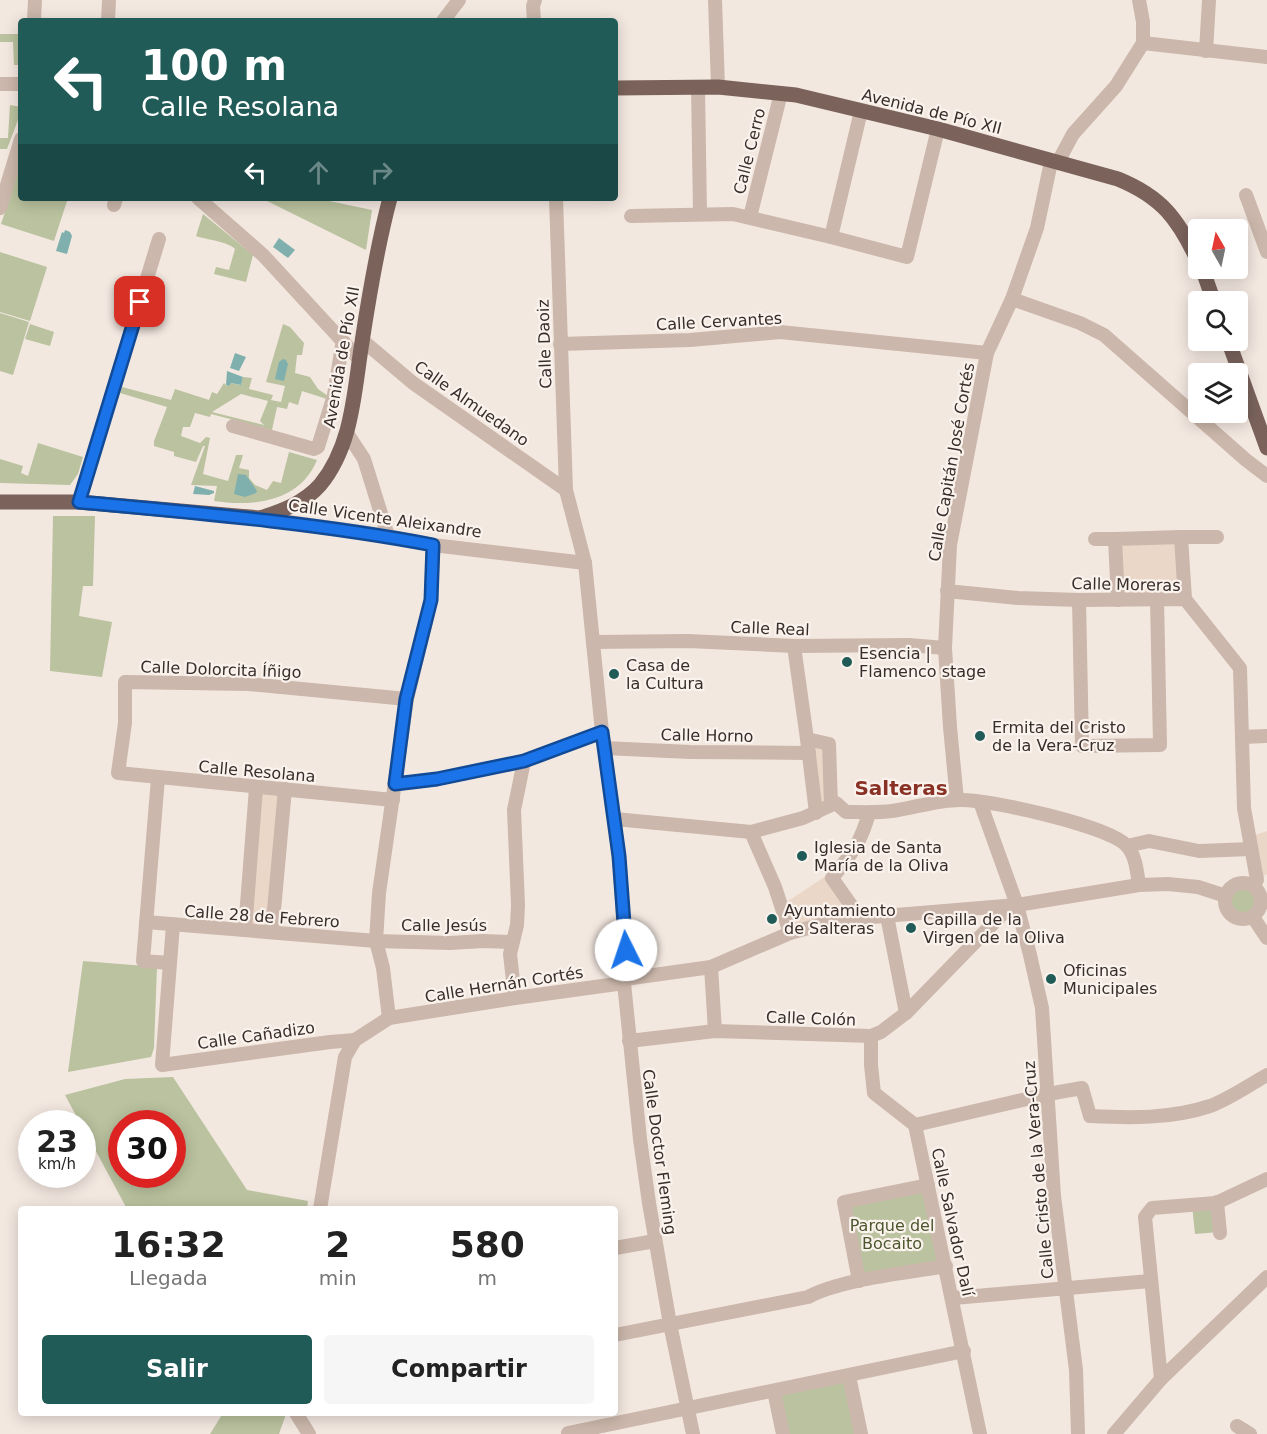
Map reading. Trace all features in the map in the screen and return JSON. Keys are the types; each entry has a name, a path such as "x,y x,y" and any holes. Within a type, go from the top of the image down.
{"main road":[{"name":"Avenida de Pío XII","path":"618,88 718,87 781,93 938,129 1118,179 1138,188 1172,215 1188,243"},
{"name":"Avenida de Pío XII","path":"260,518 292,507 318,487 330,471 347,433 362,340 389,201"},
{"path":"1232,351 1267,448"},
{"name":"Calle Vicente Aleixandre","path":"0,502 79,502 260,518"}],"street":[{"path":"34,0 34,18"},
{"path":"108,18 109,0"},
{"path":"445,18 459,0"},
{"path":"534,18 535,0"},
{"path":"715,0 718,87"},
{"path":"1138,0 1143,22 1143,44 1267,57"},
{"path":"1206,51 1209,0"},
{"name":"Calle Capitán José Cortés","path":"957,800 945,648 950,545 987,353 1012,299 1038,228 1055,162 1073,134 1116,86 1143,44"},
{"path":"0,84 18,84"},
{"path":"698,87 699,214"},
{"name":"Calle Cerro","path":"750,217 781,93"},
{"path":"831,237 861,111"},
{"path":"631,216 732,214 907,257 938,129"},
{"path":"0,208 18,149"},
{"path":"1246,195 1267,252"},
{"path":"201,201 263,255 359,359"},
{"name":"Calle Daoiz","path":"556,201 566,490 585,563 602,732"},
{"path":"79,502 159,239"},
{"path":"1012,299 1080,322 1104,335 1267,476"},
{"name":"Calle Cervantes","path":"560,344 690,340 780,332 987,353"},
{"path":"234,426 314,449 318,447 334,395 343,340"},
{"name":"Calle Almuedano","path":"362,340 413,383 566,490"},
{"path":"347,433 363,459 388,536"},
{"name":"Calle Vicente Aleixandre","path":"260,518 388,536 433,545 585,563"},
{"path":"1181,537 1185,599"},
{"path":"1095,539 1217,537"},
{"path":"1115,539 1118,600"},
{"path":"320,1206 345,1057 355,1040 389,1018 383,968 376,941 379,893 406,699 431,600 433,545"},
{"name":"Calle Moreras","path":"947,591 1018,598 1185,599 1239,668 1244,808 1257,879"},
{"path":"1079,600 1082,746 1094,746 1160,745 1157,599"},
{"name":"Calle Real","path":"593,642 688,641 794,646 909,645 945,648"},
{"path":"794,646 816,813"},
{"name":"Calle Dolorcita Íñigo","path":"118,773 124,723 124,682 248,684 406,699"},
{"path":"395,784 437,779 524,761 602,732"},
{"name":"Calle Doctor Fleming","path":"602,732 615,819 627,973 625,981 629,1041 640,1139 670,1324 693,1434"},
{"path":"1242,736 1267,736"},
{"path":"808,746 829,744 831,805"},
{"name":"Calle Horno","path":"604,748 690,752 808,746"},
{"path":"515,998 511,974 512,942 517,924 518,905 514,810 524,761"},
{"name":"Calle Resolana","path":"118,773 393,800"},
{"path":"158,778 143,961 170,963 172,925"},
{"path":"245,930 256,788"},
{"path":"272,932 285,789"},
{"path":"615,819 751,832 816,813 836,803 846,812 868,813 957,800 980,802 1097,829 1118,838 1133,855 1139,885"},
{"name":"Calle Cristo de la Vera-Cruz","path":"980,802 1030,955 1041,1008 1054,1196 1076,1370 1078,1434"},
{"path":"860,918 832,878 857,847 868,813"},
{"path":"751,832 775,887 790,933"},
{"path":"1127,846 1149,842 1198,851 1251,849"},
{"path":"1257,879 1260,908 1253,917 1241,919 1235,917 1226,908 1226,896 1232,887 1257,879"},
{"name":"Calle Hernán Cortés","path":"389,1018 711,968 790,933 827,923 860,918 1014,905 1139,885 1168,884 1198,887 1226,896"},
{"name":"Calle Colón","path":"629,1041 715,1031 871,1036 881,1032 906,1013 1014,905"},
{"path":"886,916 906,1013"},
{"path":"1253,917 1267,938"},
{"name":"Calle 28 de Febrero","path":"146,922 376,941"},
{"name":"Calle Jesús","path":"376,941 512,942"},
{"name":"Calle Cañadizo","path":"170,963 162,1065 355,1040"},
{"path":"711,968 715,1031"},
{"path":"871,1036 874,1093 915,1125 1082,1088 1090,1116 1127,1118 1167,1116 1211,1106 1267,1075"},
{"name":"Calle Salvador Dalí","path":"915,1125 980,1434"},
{"path":"1161,1379 1145,1217 1152,1208 1217,1202 1267,1179"},
{"path":"859,1281 844,1202 928,1185"},
{"path":"1217,1202 1220,1233"},
{"path":"618,1247 655,1240"},
{"path":"618,1334 808,1297 819,1291 859,1281 946,1266"},
{"path":"953,1298 1150,1281"},
{"path":"1114,1434 1161,1379 1265,1282"},
{"path":"568,1433 964,1351"},
{"path":"849,1376 861,1434"},
{"path":"774,1391 783,1434"},
{"path":"298,1416 309,1434"},
{"path":"1237,1426 1250,1434"}],"green space":[{"path":"0,34 18,34 18,65 14,65 13,42 0,42"},
{"path":"10,105 18,106 18,120 7,149 0,149 0,138 8,138"},
{"path":"18,172 18,201 67,201 54,241 1,224"},
{"path":"267,201 329,201 372,210 366,250"},
{"path":"203,214 253,255 246,282 214,274 216,267 229,270 235,249 222,242 196,236"},
{"path":"0,252 47,267 30,321 0,312"},
{"path":"0,313 29,322 13,375 0,371"},
{"path":"30,324 54,332 50,346 25,339"},
{"path":"283,324 290,327 304,343 302,355 297,355 295,373 310,377 318,389 328,396 327,399 302,391 298,405 289,402 287,409 277,407 272,430 211,414 210,417 195,413 190,427 183,427 181,436 200,443 206,437 210,438 203,474 228,481 236,455 243,455 239,468 249,470 249,478 255,485 267,490 273,481 281,483 289,452 317,460 299,485 274,499 259,502 214,501 217,486 191,485 205,446 196,462 174,456 174,452 154,446 167,407 120,393 122,387 171,400 175,389 209,400 212,392 217,394 224,383 227,386 230,383 241,385 243,377 252,378 249,389 273,395 271,400 281,402 285,386 266,382","holes":["241,394 268,401 260,421 264,425 212,412"]},
{"path":"38,443 83,457 78,474 70,485 0,483 0,459 23,466 21,473 28,476"},
{"path":"53,516 95,516 93,586 83,586 79,616 112,622 102,677 50,671"},
{"path":"1243,886 1253,891 1258,901 1253,911 1243,916 1233,911 1228,901 1233,891"},
{"path":"83,961 157,967 154,1048 151,1057 68,1072"},
{"path":"173,1077 247,1190 308,1201 307,1206 125,1206 116,1188 186,1188 186,1110 108,1110 108,1174 96,1151 96,1110 73,1110 65,1095 125,1079"},
{"name":"Parque del Bocaito","path":"928,1185 946,1266 859,1281 844,1202"},
{"path":"1216,1203 1219,1232 1195,1234 1192,1205"},
{"path":"849,1376 861,1434 783,1434 774,1391"},
{"path":"221,1416 285,1416 279,1434 210,1434"}],"shaded area":[{"path":"1181,537 1185,599 1118,600 1115,539"},
{"path":"807,739 829,744 831,805 816,813"},
{"path":"256,788 285,789 272,932 245,930"},
{"path":"1267,831 1267,874 1257,880 1249,837"},
{"path":"829,874 860,918 790,933 782,905"}],"water":[{"path":"65,230 72,236 67,254 56,251 62,232 64,233"},
{"path":"279,238 295,250 288,258 273,247"},
{"path":"235,353 246,357 239,371 230,368"},
{"path":"283,359 288,364 284,381 275,379 279,362"},
{"path":"227,371 243,377 241,385 231,383 229,386 226,385"},
{"path":"238,474 246,475 257,491 256,493 245,497 234,494"},
{"path":"195,486 214,491 214,493 193,494"}],"place":[{"name":"Esencia | Flamenco stage","path":"847,662"},
{"name":"Casa de la Cultura","path":"614,674"},
{"name":"Ermita del Cristo de la Vera-Cruz","path":"980,736"},
{"name":"Iglesia de Santa María de la Oliva","path":"802,856"},
{"name":"Ayuntamiento de Salteras","path":"772,919"},
{"name":"Capilla de la Virgen de la Oliva","path":"911,928"},
{"name":"Oficinas Municipales","path":"1051,979"}],"district":[{"name":"Salteras","path":"901,788"}],"route":[{"path":"140,302 79,502 225,517 260,518 388,536 433,545 431,600 406,699 395,784 437,779 524,761 602,732 615,819 626,950"}]}
